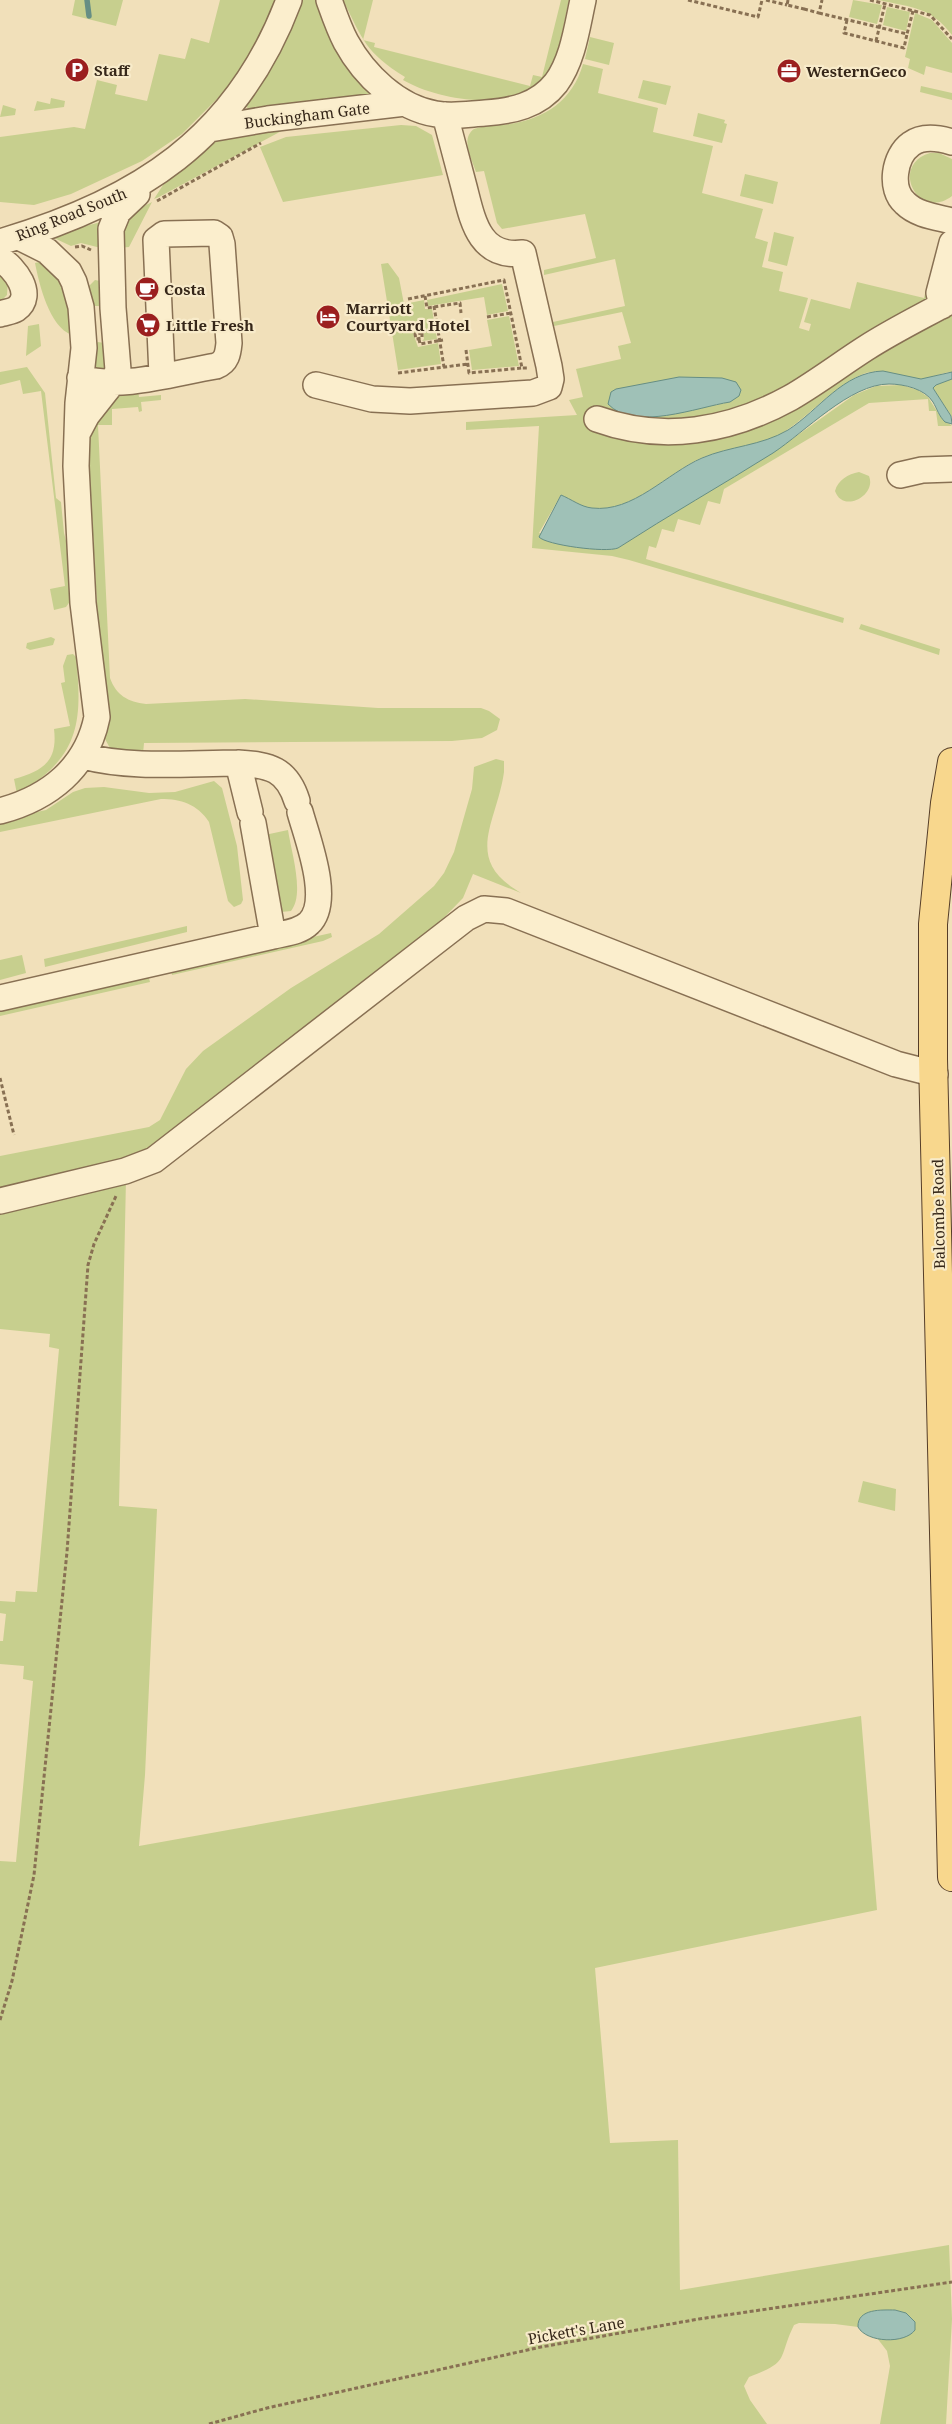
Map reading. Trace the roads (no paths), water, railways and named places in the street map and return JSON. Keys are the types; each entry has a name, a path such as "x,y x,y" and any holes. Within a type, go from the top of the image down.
{"main road":[{"name":"Balcombe Road","path":"952,762 945,803 933,924 940,1065 952,1877"}],"street":[{"name":"Ring Road South","path":"9,239 113,200 144,182 174,161 210,129 256,66 289,0"},
{"name":"Buckingham Gate","path":"329,0 346,41 355,56 384,88 405,103 425,112 445,115 516,109 539,100 549,91 563,72 573,42 583,0"},
{"name":"Buckingham Gate","path":"210,129 277,118 405,103"},
{"path":"316,386 372,399 410,402 533,393 549,387 551,379 549,366 523,253 510,254 501,252 484,238 473,224 445,115"},
{"path":"952,142 926,138 910,144 900,160 895,184 898,195 910,208 952,221"},
{"path":"76,436 87,415 113,382 118,366 113,308 111,229 116,216 174,161"},
{"path":"80,378 99,382 113,382 152,369 219,365 228,354 222,244 220,237 214,233 164,234 156,240 152,369"},
{"path":"0,811 18,806 54,787 75,767 83,756 95,729 97,717 83,603 76,466 76,436 84,336 78,293 69,272 52,256 9,239"},
{"path":"597,419 631,429 656,432 701,429 738,421 792,396 868,347 947,303 940,292 952,243"},
{"path":"0,260 18,274 23,292 22,301 18,307 0,314"},
{"path":"900,475 922,470 952,469"},
{"path":"0,998 293,932 305,926 313,918 318,902 316,873 291,783 282,774 267,767 238,763 125,763 83,756"},
{"path":"238,763 252,817 273,936"},
{"path":"0,1201 125,1171 154,1160 466,918 484,909 506,911 896,1064 940,1065"}],"water":[{"path":"883,371 921,379 952,372 952,379 933,388 951,416 952,424 945,422 929,397 920,391 895,384 874,386 844,400 773,453 618,548 602,550 577,547 553,543 539,537 561,495 580,505 592,508 607,508 622,504 636,498 702,458 756,443 788,430 844,385 869,373"},
{"path":"679,377 722,378 736,382 741,390 739,396 730,402 650,417 634,416 619,412 608,404 611,392 616,389"},
{"path":"878,2310 895,2310 906,2313 915,2322 915,2330 910,2335 895,2339 877,2339 869,2336 858,2327 859,2321 866,2313"}],"waterway":[{"path":"87,0 89,16"}],"place":[{"name":"Staff","path":"77,70"},
{"name":"WesternGeco","path":"789,71"},
{"name":"Costa","path":"147,289"},
{"name":"Marriott Courtyard Hotel","path":"328,317"},
{"name":"Little Fresh","path":"148,325"}]}
